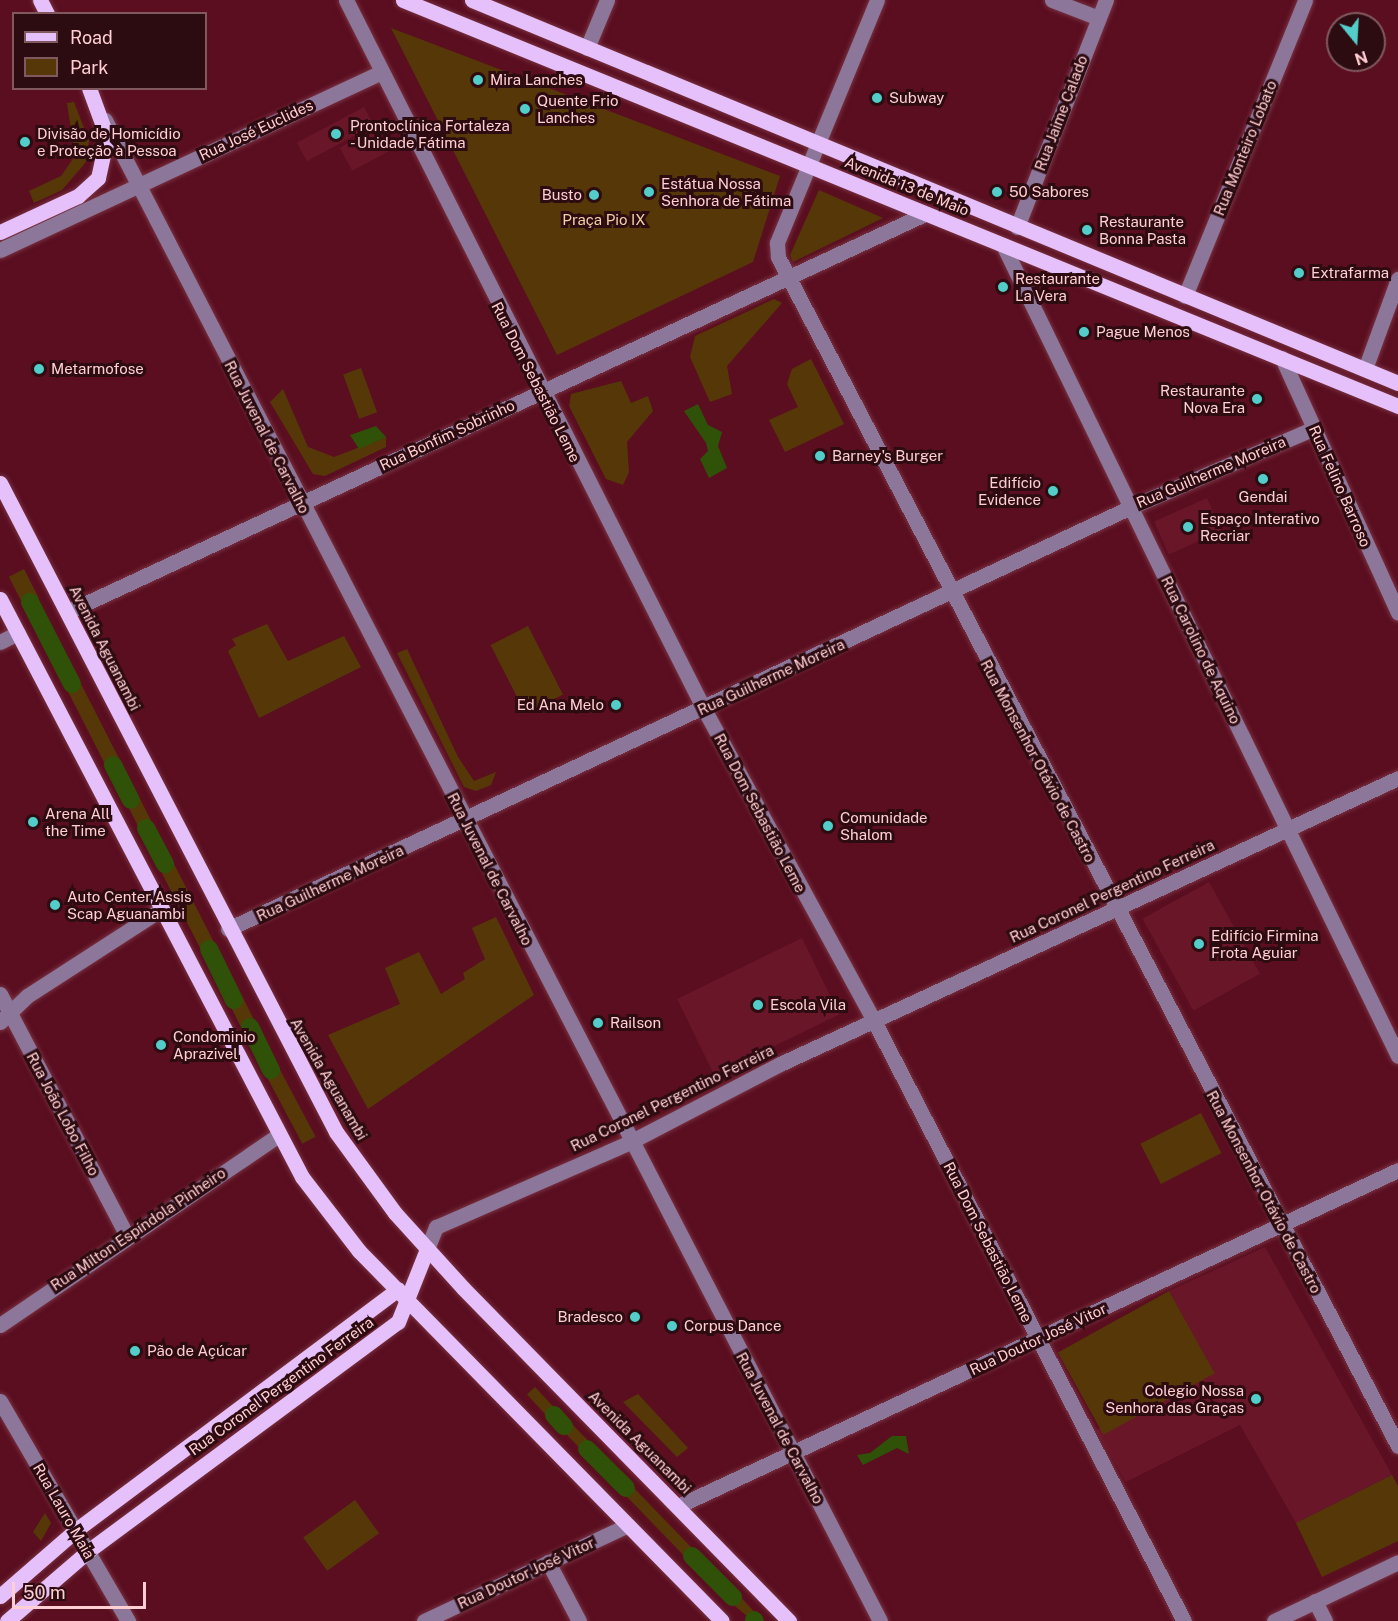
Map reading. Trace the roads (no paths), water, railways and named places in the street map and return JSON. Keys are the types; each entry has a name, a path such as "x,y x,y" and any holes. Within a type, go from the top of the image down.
{"main road":[{"name":"Avenida 13 de Maio","path":"403,0 1398,406"},
{"name":"Avenida 13 de Maio","path":"472,0 817,145 1398,383"},
{"path":"0,232 90,189 104,154 103,116 90,90"},
{"name":"Avenida Aguanambi","path":"0,483 228,929 336,1132 427,1249 789,1621"},
{"path":"0,598 277,1136 334,1220 402,1294 722,1621"},
{"name":"Rua Coronel Pergentino Ferreira","path":"7,1621 88,1551 398,1322 402,1294 427,1249"},
{"name":"Rua Coronel Pergentino Ferreira","path":"0,1596 76,1530 402,1294"}],"street":[{"name":"Rua Dom Sebastião Leme","path":"346,0 541,392 704,709 874,1022 1184,1621"},
{"path":"587,48 607,0"},
{"name":"Rua Monsenhor Otávio de Castro","path":"877,0 777,243 789,278 950,593 1398,1446"},
{"path":"1052,0 1099,18"},
{"name":"Rua Jaime Calado","path":"1017,227 1106,0"},
{"name":"Rua Monteiro Lobato","path":"1185,296 1305,0"},
{"name":"Rua José Euclides","path":"0,250 382,72"},
{"name":"Rua Juvenal de Carvalho","path":"103,116 628,1143 793,1452 880,1621"},
{"name":"Rua Bonfim Sobrinho","path":"67,612 925,214"},
{"name":"Rua Carolino de Aquino","path":"1003,245 1398,1056"},
{"path":"1365,369 1398,279"},
{"name":"Rua Felino Barroso","path":"1282,358 1398,613"},
{"name":"Rua Guilherme Moreira","path":"228,929 465,821 1131,507 1314,428"},
{"path":"0,642 18,633"},
{"name":"Rua Coronel Pergentino Ferreira","path":"427,1249 436,1227 628,1143 874,1022 1398,778"},
{"path":"5,1017 160,910"},
{"name":"Rua João Lobo Filho","path":"0,994 5,1017 126,1234"},
{"name":"Rua Milton Espíndola Pinheiro","path":"0,1325 126,1234 277,1136"},
{"name":"Rua Doutor José Vitor","path":"678,1506 1038,1340 1280,1222 1398,1170"},
{"name":"Rua Lauro Maia","path":"0,1401 128,1621"},
{"name":"Rua Doutor José Vitor","path":"424,1621 628,1525"},
{"path":"548,1562 579,1621"},
{"path":"1274,1621 1398,1562"},
{"path":"1315,1601 1325,1621"}],"waterway":[{"path":"30,602 72,684"},
{"path":"113,765 131,800"},
{"path":"146,828 165,864"},
{"path":"209,949 234,1000"},
{"path":"250,1027 271,1070"},
{"path":"554,1415 564,1426"},
{"path":"587,1449 626,1488"},
{"path":"692,1556 733,1597"}],"place":[{"name":"Mira Lanches","path":"478,80"},
{"name":"Subway","path":"877,98"},
{"name":"Quente Frio Lanches","path":"525,109"},
{"name":"Prontoclínica Fortaleza - Unidade Fátima","path":"336,134"},
{"name":"Divisão de Homicídio e Proteção à Pessoa","path":"25,142"},
{"name":"Estátua Nossa Senhora de Fátima","path":"649,192"},
{"name":"50 Sabores","path":"997,192"},
{"name":"Busto","path":"594,195"},
{"name":"Restaurante Bonna Pasta","path":"1087,230"},
{"name":"Extrafarma","path":"1299,273"},
{"name":"Restaurante La Vera","path":"1003,287"},
{"name":"Pague Menos","path":"1084,332"},
{"name":"Metarmofose","path":"39,369"},
{"name":"Restaurante Nova Era","path":"1257,399"},
{"name":"Barney's Burger","path":"820,456"},
{"name":"Gendai","path":"1263,479"},
{"name":"Edifício Evidence","path":"1053,491"},
{"name":"Espaço Interativo Recriar","path":"1188,527"},
{"name":"Ed Ana Melo","path":"616,705"},
{"name":"Arena All the Time","path":"33,822"},
{"name":"Comunidade Shalom","path":"828,826"},
{"name":"Auto Center Assis Scap Aguanambi","path":"55,905"},
{"name":"Edifício Firmina Frota Aguiar","path":"1199,944"},
{"name":"Escola Vila","path":"758,1005"},
{"name":"Railson","path":"598,1023"},
{"name":"Condominio Aprazivel","path":"161,1045"},
{"name":"Bradesco","path":"635,1317"},
{"name":"Corpus Dance","path":"672,1326"},
{"name":"Pão de Açúcar","path":"135,1351"},
{"name":"Colegio Nossa Senhora das Graças","path":"1256,1399"}],"park label":[{"name":"Praça Pio IX","path":"604,220"}]}
